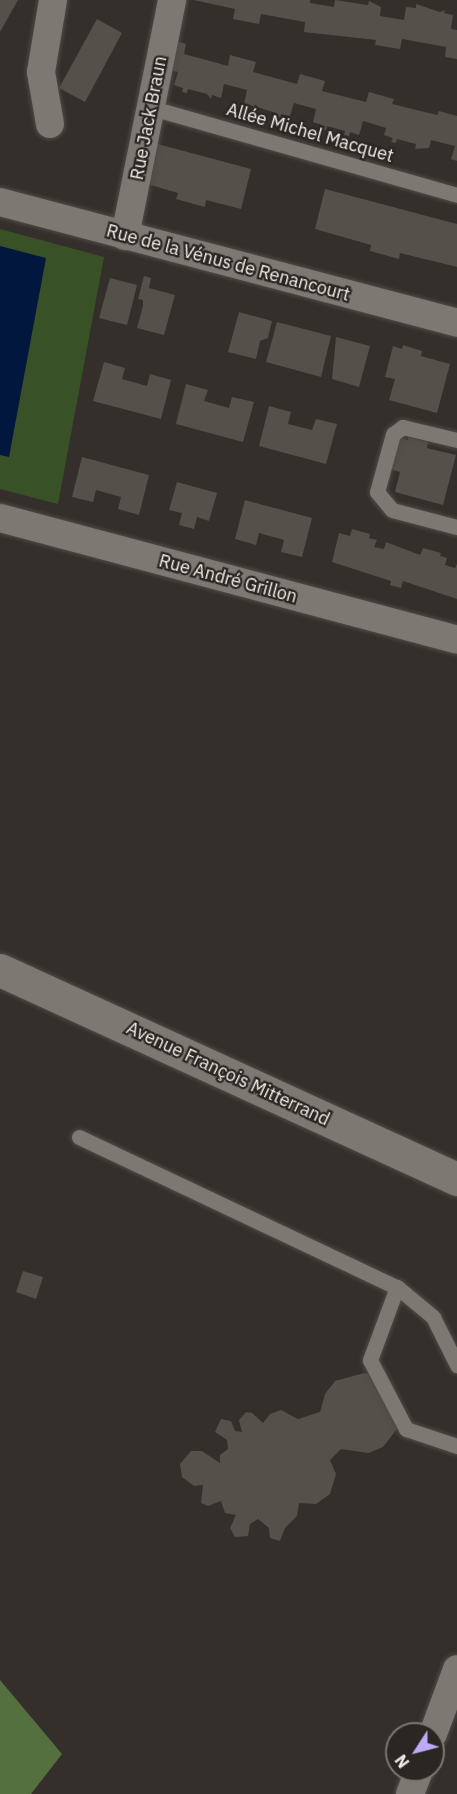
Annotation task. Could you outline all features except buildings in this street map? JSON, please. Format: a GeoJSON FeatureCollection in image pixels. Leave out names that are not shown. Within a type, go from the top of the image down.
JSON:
{"type":"FeatureCollection","features":[{"type":"Feature","properties":{"kind":"main road","name":"Avenue François Mitterrand"},"geometry":{"type":"LineString","coordinates":[[0,969],[457,1179]]}},
{"type":"Feature","properties":{"kind":"street"},"geometry":{"type":"LineString","coordinates":[[50,124],[41,72],[53,0]]}},
{"type":"Feature","properties":{"kind":"street","name":"Rue Jack Braun"},"geometry":{"type":"LineString","coordinates":[[125,236],[172,0]]}},
{"type":"Feature","properties":{"kind":"street","name":"Rue de la Vénus de Renancourt"},"geometry":{"type":"LineString","coordinates":[[0,202],[457,323]]}},
{"type":"Feature","properties":{"kind":"street","name":"Rue André Grillon"},"geometry":{"type":"LineString","coordinates":[[0,518],[457,640]]}},
{"type":"Feature","properties":{"kind":"street"},"geometry":{"type":"LineString","coordinates":[[438,1722],[457,1670]]}},
{"type":"Feature","properties":{"kind":"lane","name":"Allée Michel Macquet"},"geometry":{"type":"LineString","coordinates":[[152,108],[457,195]]}},
{"type":"Feature","properties":{"kind":"lane"},"geometry":{"type":"LineString","coordinates":[[457,440],[403,427],[393,434],[377,492],[392,510],[457,526]]}},
{"type":"Feature","properties":{"kind":"lane"},"geometry":{"type":"LineString","coordinates":[[79,1137],[397,1287],[433,1317],[457,1365]]}},
{"type":"Feature","properties":{"kind":"lane"},"geometry":{"type":"LineString","coordinates":[[397,1287],[370,1360],[406,1429],[457,1446]]}},
{"type":"Feature","properties":{"kind":"green space"},"geometry":{"type":"Polygon","coordinates":[[[0,229],[104,257],[58,504],[0,489],[0,229]]]}},
{"type":"Feature","properties":{"kind":"green space"},"geometry":{"type":"Polygon","coordinates":[[[0,1680],[62,1754],[31,1794],[0,1794],[0,1680]]]}},
{"type":"Feature","properties":{"kind":"water"},"geometry":{"type":"Polygon","coordinates":[[[0,246],[46,258],[9,457],[0,455],[0,246]]]}}]}
